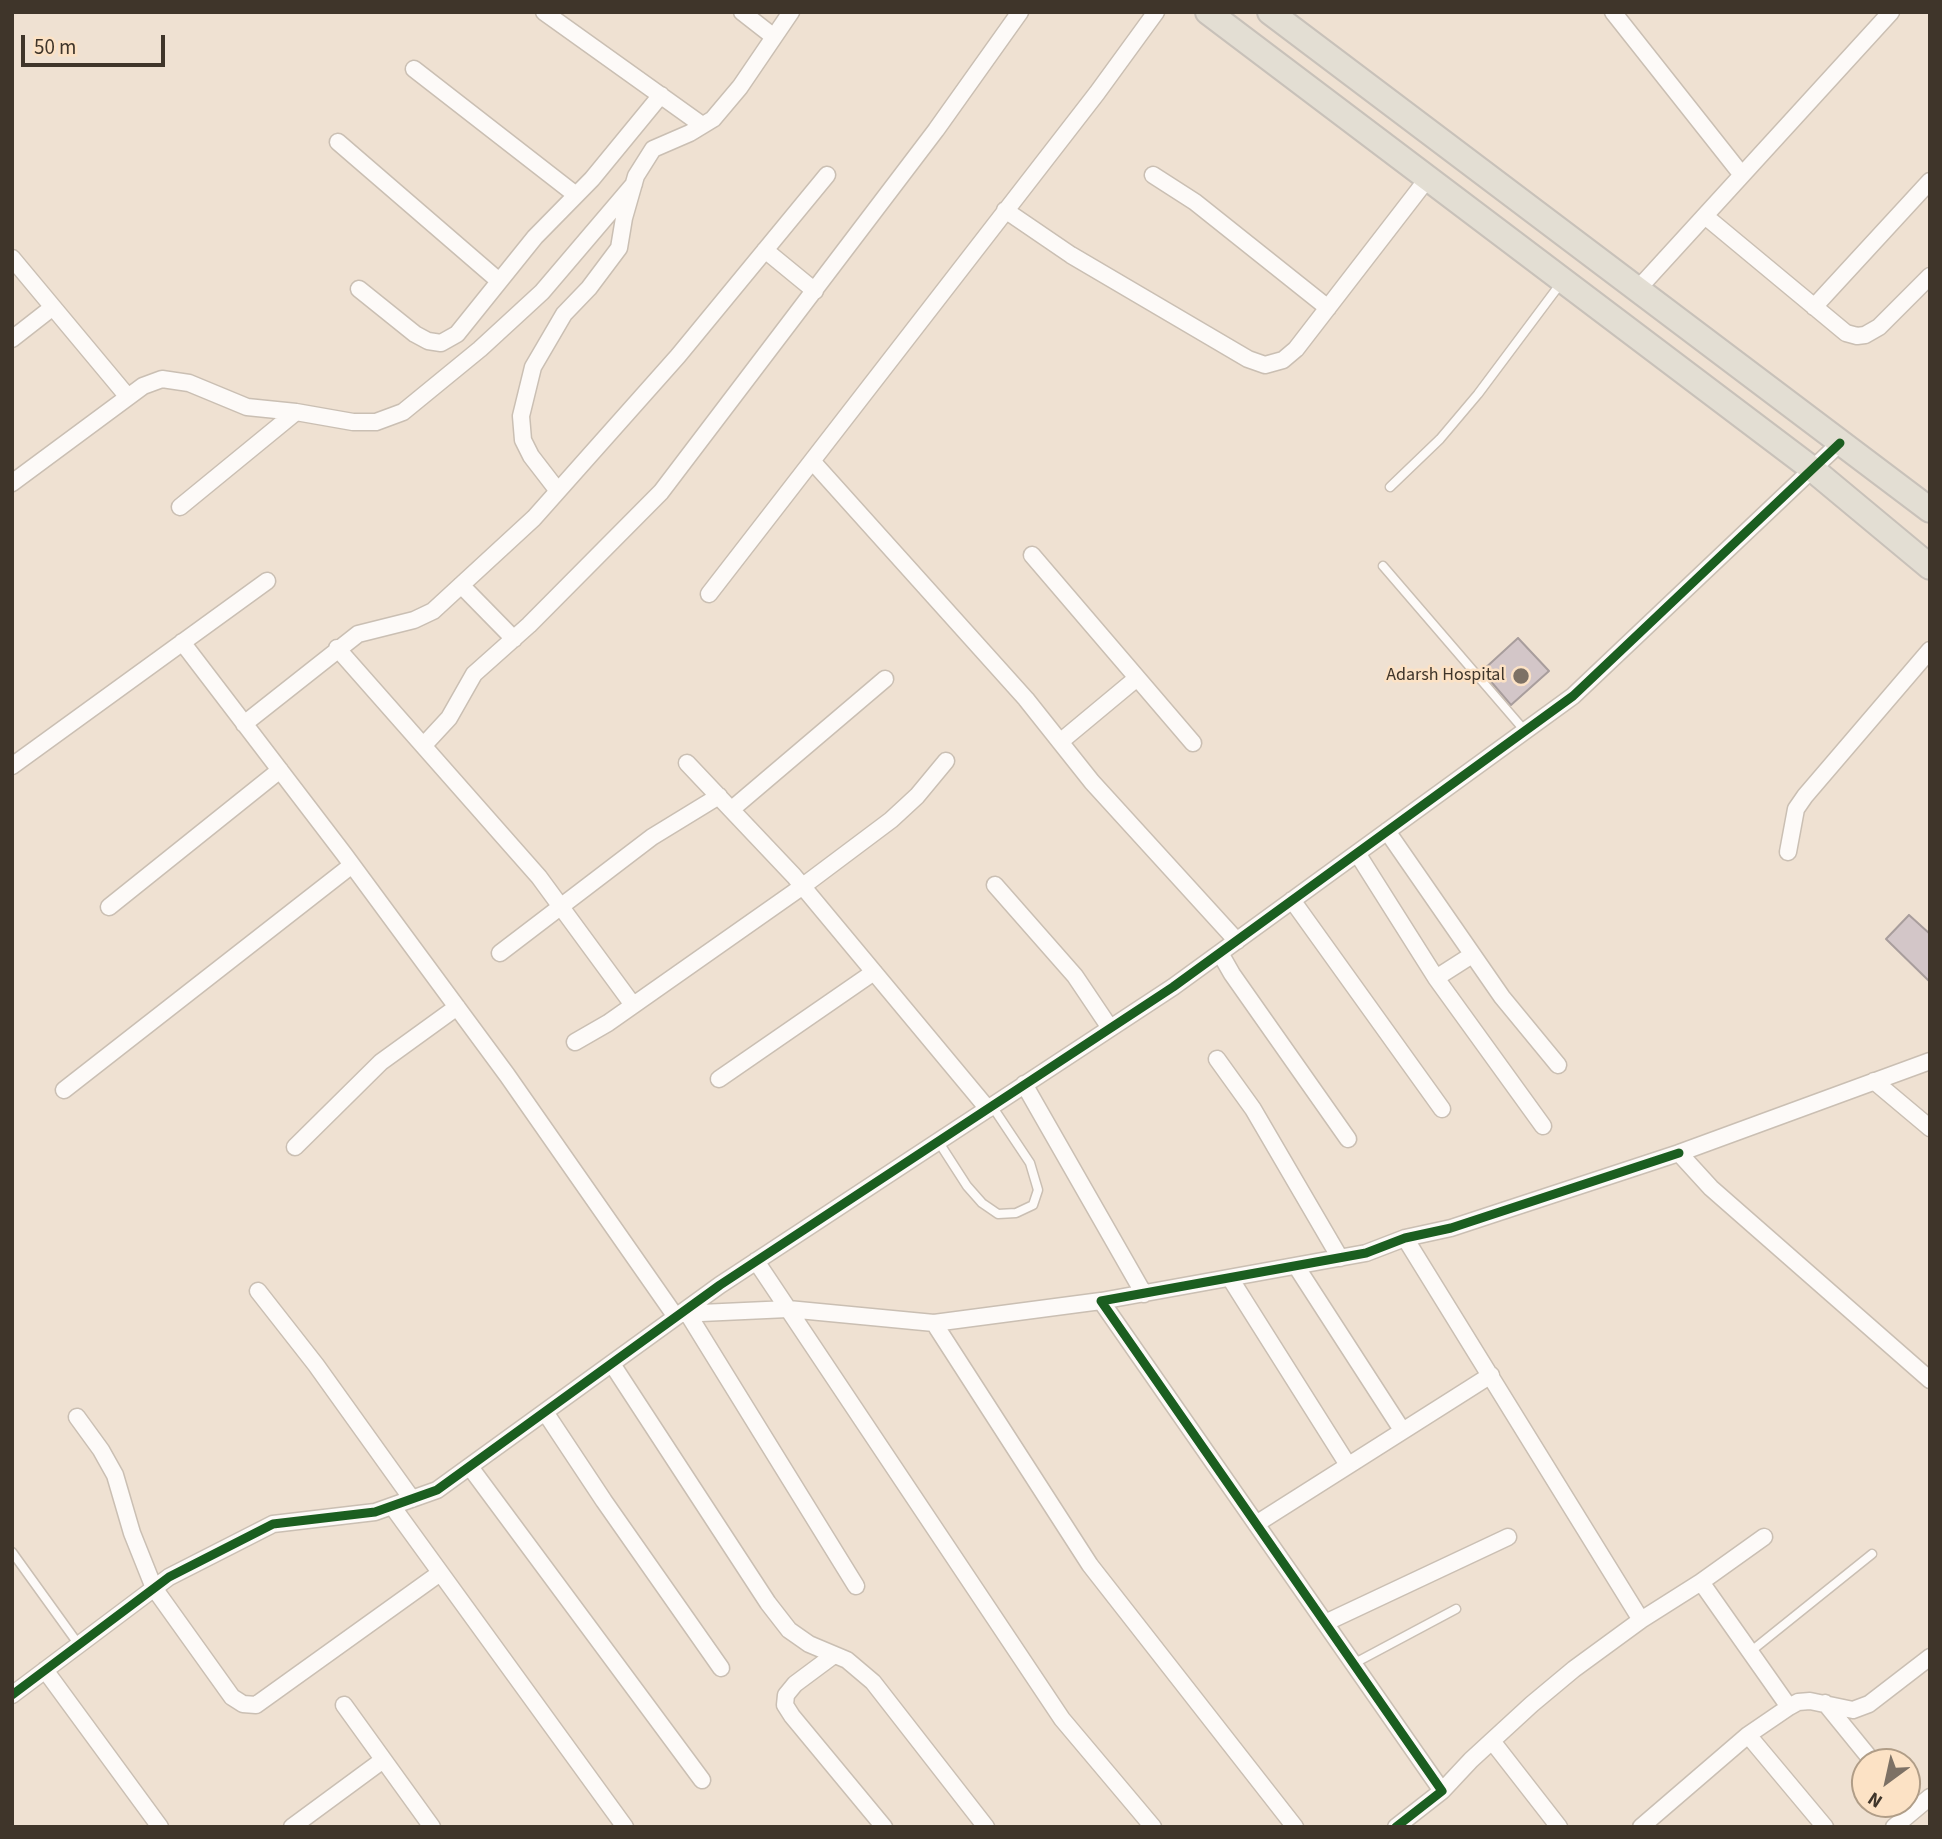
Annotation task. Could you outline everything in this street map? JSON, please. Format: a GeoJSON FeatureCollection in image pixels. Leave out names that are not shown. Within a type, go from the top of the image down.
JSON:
{"type":"FeatureCollection","features":[{"type":"Feature","properties":{"kind":"main road"},"geometry":{"type":"LineString","coordinates":[[1208,12],[1811,468],[1930,567]]}},
{"type":"Feature","properties":{"kind":"main road"},"geometry":{"type":"LineString","coordinates":[[1270,12],[1930,510]]}},
{"type":"Feature","properties":{"kind":"street"},"geometry":{"type":"LineString","coordinates":[[544,12],[702,125]]}},
{"type":"Feature","properties":{"kind":"street"},"geometry":{"type":"LineString","coordinates":[[742,12],[774,37]]}},
{"type":"Feature","properties":{"kind":"street"},"geometry":{"type":"LineString","coordinates":[[558,491],[531,456],[523,440],[521,416],[533,366],[564,314],[589,288],[619,248],[624,218],[642,164],[653,149],[713,119],[740,87],[791,12]]}},
{"type":"Feature","properties":{"kind":"street"},"geometry":{"type":"LineString","coordinates":[[424,745],[449,718],[474,674],[514,639],[662,492],[936,130],[1020,12]]}},
{"type":"Feature","properties":{"kind":"street"},"geometry":{"type":"LineString","coordinates":[[709,594],[1097,93],[1156,12]]}},
{"type":"Feature","properties":{"kind":"street"},"geometry":{"type":"LineString","coordinates":[[1614,12],[1742,175]]}},
{"type":"Feature","properties":{"kind":"street"},"geometry":{"type":"LineString","coordinates":[[1637,290],[1891,12]]}},
{"type":"Feature","properties":{"kind":"street"},"geometry":{"type":"LineString","coordinates":[[414,69],[576,195]]}},
{"type":"Feature","properties":{"kind":"street"},"geometry":{"type":"LineString","coordinates":[[359,289],[415,334],[428,341],[441,343],[457,334],[535,237],[592,179],[661,95]]}},
{"type":"Feature","properties":{"kind":"street"},"geometry":{"type":"LineString","coordinates":[[338,142],[499,281]]}},
{"type":"Feature","properties":{"kind":"street"},"geometry":{"type":"LineString","coordinates":[[244,724],[358,634],[414,620],[433,611],[534,518],[678,356],[827,175]]}},
{"type":"Feature","properties":{"kind":"street"},"geometry":{"type":"LineString","coordinates":[[1153,175],[1195,202],[1328,308]]}},
{"type":"Feature","properties":{"kind":"street"},"geometry":{"type":"LineString","coordinates":[[1004,210],[1071,255],[1248,359],[1265,365],[1283,360],[1296,349],[1428,178]]}},
{"type":"Feature","properties":{"kind":"street"},"geometry":{"type":"LineString","coordinates":[[1814,307],[1930,181]]}},
{"type":"Feature","properties":{"kind":"street"},"geometry":{"type":"LineString","coordinates":[[12,483],[143,386],[162,379],[189,383],[247,407],[353,422],[376,422],[403,412],[480,349],[542,292],[634,184]]}},
{"type":"Feature","properties":{"kind":"street"},"geometry":{"type":"LineString","coordinates":[[1704,216],[1846,333],[1857,336],[1865,335],[1879,327],[1930,276]]}},
{"type":"Feature","properties":{"kind":"street"},"geometry":{"type":"LineString","coordinates":[[765,250],[815,291]]}},
{"type":"Feature","properties":{"kind":"street"},"geometry":{"type":"LineString","coordinates":[[12,258],[128,397]]}},
{"type":"Feature","properties":{"kind":"street"},"geometry":{"type":"LineString","coordinates":[[12,339],[53,307]]}},
{"type":"Feature","properties":{"kind":"street"},"geometry":{"type":"LineString","coordinates":[[180,506],[296,412]]}},
{"type":"Feature","properties":{"kind":"street"},"geometry":{"type":"LineString","coordinates":[[12,1695],[169,1577],[273,1524],[375,1512],[437,1490],[756,1261],[1220,953],[1573,696],[1840,443]]}},
{"type":"Feature","properties":{"kind":"street"},"geometry":{"type":"LineString","coordinates":[[813,462],[1007,678],[1092,782],[1237,941]]}},
{"type":"Feature","properties":{"kind":"street"},"geometry":{"type":"LineString","coordinates":[[1032,555],[1193,743]]}},
{"type":"Feature","properties":{"kind":"street"},"geometry":{"type":"LineString","coordinates":[[12,766],[267,581]]}},
{"type":"Feature","properties":{"kind":"street"},"geometry":{"type":"LineString","coordinates":[[461,586],[514,639]]}},
{"type":"Feature","properties":{"kind":"street"},"geometry":{"type":"LineString","coordinates":[[182,642],[352,865],[681,1315],[856,1586]]}},
{"type":"Feature","properties":{"kind":"street"},"geometry":{"type":"LineString","coordinates":[[337,648],[539,877],[633,1005]]}},
{"type":"Feature","properties":{"kind":"street"},"geometry":{"type":"LineString","coordinates":[[1788,852],[1796,809],[1804,796],[1930,650]]}},
{"type":"Feature","properties":{"kind":"street"},"geometry":{"type":"LineString","coordinates":[[1060,742],[1137,678]]}},
{"type":"Feature","properties":{"kind":"street"},"geometry":{"type":"LineString","coordinates":[[732,810],[885,679]]}},
{"type":"Feature","properties":{"kind":"street"},"geometry":{"type":"LineString","coordinates":[[575,1042],[633,1005],[803,886],[891,820],[917,796],[946,761]]}},
{"type":"Feature","properties":{"kind":"street"},"geometry":{"type":"LineString","coordinates":[[687,763],[803,886],[990,1107]]}},
{"type":"Feature","properties":{"kind":"street"},"geometry":{"type":"LineString","coordinates":[[108,907],[280,770]]}},
{"type":"Feature","properties":{"kind":"street"},"geometry":{"type":"LineString","coordinates":[[500,953],[652,837],[719,796]]}},
{"type":"Feature","properties":{"kind":"street"},"geometry":{"type":"LineString","coordinates":[[1387,831],[1502,997],[1558,1065]]}},
{"type":"Feature","properties":{"kind":"street"},"geometry":{"type":"LineString","coordinates":[[1357,853],[1436,978],[1543,1126]]}},
{"type":"Feature","properties":{"kind":"street"},"geometry":{"type":"LineString","coordinates":[[64,1090],[352,865]]}},
{"type":"Feature","properties":{"kind":"street"},"geometry":{"type":"LineString","coordinates":[[995,885],[1075,976],[1110,1028]]}},
{"type":"Feature","properties":{"kind":"street"},"geometry":{"type":"LineString","coordinates":[[1292,900],[1442,1109]]}},
{"type":"Feature","properties":{"kind":"street"},"geometry":{"type":"LineString","coordinates":[[1220,953],[1232,975],[1348,1139]]}},
{"type":"Feature","properties":{"kind":"street"},"geometry":{"type":"LineString","coordinates":[[1436,978],[1472,955]]}},
{"type":"Feature","properties":{"kind":"street"},"geometry":{"type":"LineString","coordinates":[[719,1079],[874,972]]}},
{"type":"Feature","properties":{"kind":"street"},"geometry":{"type":"LineString","coordinates":[[295,1147],[382,1062],[457,1007]]}},
{"type":"Feature","properties":{"kind":"street"},"geometry":{"type":"LineString","coordinates":[[1217,1059],[1253,1109],[1340,1258]]}},
{"type":"Feature","properties":{"kind":"street"},"geometry":{"type":"LineString","coordinates":[[681,1315],[788,1309],[934,1323],[1101,1301],[1366,1253],[1405,1238],[1451,1228],[1679,1153],[1930,1061]]}},
{"type":"Feature","properties":{"kind":"street"},"geometry":{"type":"LineString","coordinates":[[1874,1081],[1930,1128]]}},
{"type":"Feature","properties":{"kind":"street"},"geometry":{"type":"LineString","coordinates":[[1024,1084],[1144,1294]]}},
{"type":"Feature","properties":{"kind":"street"},"geometry":{"type":"LineString","coordinates":[[1679,1153],[1711,1188],[1930,1380]]}},
{"type":"Feature","properties":{"kind":"street"},"geometry":{"type":"LineString","coordinates":[[1405,1238],[1642,1620]]}},
{"type":"Feature","properties":{"kind":"street"},"geometry":{"type":"LineString","coordinates":[[756,1261],[1062,1719],[1153,1827]]}},
{"type":"Feature","properties":{"kind":"street"},"geometry":{"type":"LineString","coordinates":[[1296,1266],[1402,1430]]}},
{"type":"Feature","properties":{"kind":"street"},"geometry":{"type":"LineString","coordinates":[[1230,1278],[1348,1465]]}},
{"type":"Feature","properties":{"kind":"street"},"geometry":{"type":"LineString","coordinates":[[258,1292],[316,1365],[412,1499]]}},
{"type":"Feature","properties":{"kind":"street"},"geometry":{"type":"LineString","coordinates":[[1101,1301],[1442,1791]]}},
{"type":"Feature","properties":{"kind":"street"},"geometry":{"type":"LineString","coordinates":[[934,1323],[1090,1565],[1295,1827]]}},
{"type":"Feature","properties":{"kind":"street"},"geometry":{"type":"LineString","coordinates":[[612,1364],[789,1630],[809,1644],[847,1660],[873,1682],[986,1827]]}},
{"type":"Feature","properties":{"kind":"street"},"geometry":{"type":"LineString","coordinates":[[1256,1524],[1491,1375]]}},
{"type":"Feature","properties":{"kind":"street"},"geometry":{"type":"LineString","coordinates":[[545,1412],[721,1668]]}},
{"type":"Feature","properties":{"kind":"street"},"geometry":{"type":"LineString","coordinates":[[76,1417],[101,1450],[114,1475],[132,1533],[155,1588],[232,1697],[243,1704],[256,1705],[440,1573]]}},
{"type":"Feature","properties":{"kind":"street"},"geometry":{"type":"LineString","coordinates":[[470,1467],[702,1780]]}},
{"type":"Feature","properties":{"kind":"street"},"geometry":{"type":"LineString","coordinates":[[392,1506],[625,1827]]}},
{"type":"Feature","properties":{"kind":"street"},"geometry":{"type":"LineString","coordinates":[[1325,1623],[1508,1537]]}},
{"type":"Feature","properties":{"kind":"street"},"geometry":{"type":"LineString","coordinates":[[1396,1827],[1442,1791],[1492,1741],[1574,1669],[1764,1537]]}},
{"type":"Feature","properties":{"kind":"street"},"geometry":{"type":"LineString","coordinates":[[1701,1582],[1789,1707]]}},
{"type":"Feature","properties":{"kind":"street"},"geometry":{"type":"LineString","coordinates":[[834,1654],[795,1684],[786,1695],[785,1705],[884,1827]]}},
{"type":"Feature","properties":{"kind":"street"},"geometry":{"type":"LineString","coordinates":[[1641,1827],[1748,1735],[1789,1707],[1798,1702],[1810,1701],[1853,1710],[1870,1704],[1930,1657]]}},
{"type":"Feature","properties":{"kind":"street"},"geometry":{"type":"LineString","coordinates":[[45,1670],[160,1827]]}},
{"type":"Feature","properties":{"kind":"street"},"geometry":{"type":"LineString","coordinates":[[1825,1703],[1862,1748]]}},
{"type":"Feature","properties":{"kind":"street"},"geometry":{"type":"LineString","coordinates":[[344,1705],[432,1827]]}},
{"type":"Feature","properties":{"kind":"street"},"geometry":{"type":"LineString","coordinates":[[1748,1735],[1825,1827]]}},
{"type":"Feature","properties":{"kind":"street"},"geometry":{"type":"LineString","coordinates":[[1492,1741],[1559,1827]]}},
{"type":"Feature","properties":{"kind":"street"},"geometry":{"type":"LineString","coordinates":[[292,1827],[383,1760]]}},
{"type":"Feature","properties":{"kind":"lane"},"geometry":{"type":"LineString","coordinates":[[1390,487],[1440,439],[1478,394],[1563,281]]}},
{"type":"Feature","properties":{"kind":"lane"},"geometry":{"type":"LineString","coordinates":[[1383,566],[1525,731]]}},
{"type":"Feature","properties":{"kind":"lane"},"geometry":{"type":"LineString","coordinates":[[938,1141],[967,1186],[998,1214],[1016,1213],[1033,1205],[1038,1190],[1030,1163],[990,1107]]}},
{"type":"Feature","properties":{"kind":"lane"},"geometry":{"type":"LineString","coordinates":[[12,1552],[79,1645]]}},
{"type":"Feature","properties":{"kind":"lane"},"geometry":{"type":"LineString","coordinates":[[1751,1653],[1872,1554]]}},
{"type":"Feature","properties":{"kind":"lane"},"geometry":{"type":"LineString","coordinates":[[1353,1664],[1456,1609]]}},
{"type":"Feature","properties":{"kind":"building"},"geometry":{"type":"Polygon","coordinates":[[[1518,638],[1549,671],[1511,705],[1482,671],[1518,638]]]}},
{"type":"Feature","properties":{"kind":"building"},"geometry":{"type":"Polygon","coordinates":[[[1909,915],[1930,934],[1930,982],[1886,939],[1909,915]]]}},
{"type":"Feature","properties":{"kind":"cycle path"},"geometry":{"type":"LineString","coordinates":[[12,1695],[169,1577],[273,1524],[375,1512],[437,1490],[720,1285],[1173,987],[1573,696],[1840,443]]}},
{"type":"Feature","properties":{"kind":"cycle path"},"geometry":{"type":"LineString","coordinates":[[1396,1827],[1442,1791],[1101,1301],[1366,1253],[1405,1238],[1451,1228],[1679,1153]]}},
{"type":"Feature","properties":{"kind":"place","name":"Adarsh Hospital"},"geometry":{"type":"Point","coordinates":[1521,676]}}]}
